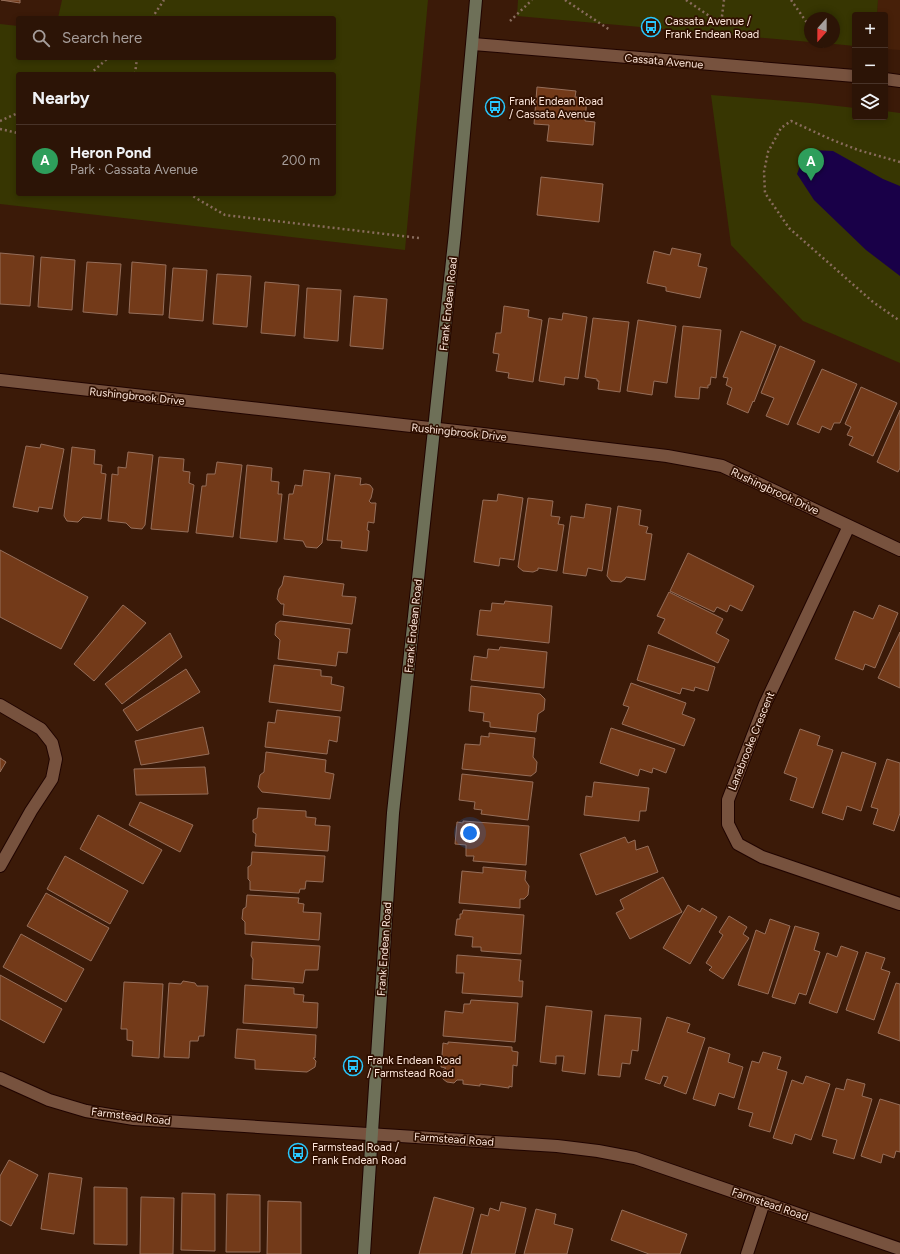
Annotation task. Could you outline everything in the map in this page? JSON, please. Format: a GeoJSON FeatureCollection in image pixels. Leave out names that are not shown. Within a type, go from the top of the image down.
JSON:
{"type":"FeatureCollection","features":[{"type":"Feature","properties":{"kind":"street","name":"Frank Endean Road"},"geometry":{"type":"LineString","coordinates":[[364,1254],[393,813],[456,233],[476,0]]}},
{"type":"Feature","properties":{"kind":"street","name":"Cassata Avenue"},"geometry":{"type":"LineString","coordinates":[[473,44],[852,76]]}},
{"type":"Feature","properties":{"kind":"street"},"geometry":{"type":"LineString","coordinates":[[888,79],[900,81]]}},
{"type":"Feature","properties":{"kind":"street","name":"Rushingbrook Drive"},"geometry":{"type":"LineString","coordinates":[[0,380],[659,455],[722,466],[900,550]]}},
{"type":"Feature","properties":{"kind":"street","name":"Lanebrooke Crescent"},"geometry":{"type":"LineString","coordinates":[[849,526],[760,717],[728,800],[728,824],[738,844],[762,857],[900,904]]}},
{"type":"Feature","properties":{"kind":"street"},"geometry":{"type":"LineString","coordinates":[[0,705],[41,729],[52,743],[56,759],[52,779],[31,811],[0,866]]}},
{"type":"Feature","properties":{"kind":"street","name":"Farmstead Road"},"geometry":{"type":"LineString","coordinates":[[0,1078],[49,1100],[86,1111],[134,1119],[372,1133],[549,1146],[598,1151],[635,1158],[900,1249]]}},
{"type":"Feature","properties":{"kind":"street"},"geometry":{"type":"LineString","coordinates":[[747,1254],[764,1202]]}},
{"type":"Feature","properties":{"kind":"path"},"geometry":{"type":"LineString","coordinates":[[153,16],[164,0]]}},
{"type":"Feature","properties":{"kind":"path"},"geometry":{"type":"LineString","coordinates":[[510,21],[532,0]]}},
{"type":"Feature","properties":{"kind":"path"},"geometry":{"type":"LineString","coordinates":[[565,0],[610,30]]}},
{"type":"Feature","properties":{"kind":"path"},"geometry":{"type":"LineString","coordinates":[[686,0],[721,24],[724,0]]}},
{"type":"Feature","properties":{"kind":"path"},"geometry":{"type":"LineString","coordinates":[[791,0],[804,18]]}},
{"type":"Feature","properties":{"kind":"path"},"geometry":{"type":"LineString","coordinates":[[92,72],[106,60]]}},
{"type":"Feature","properties":{"kind":"path"},"geometry":{"type":"LineString","coordinates":[[135,72],[137,60]]}},
{"type":"Feature","properties":{"kind":"path"},"geometry":{"type":"LineString","coordinates":[[0,121],[16,114]]}},
{"type":"Feature","properties":{"kind":"path"},"geometry":{"type":"LineString","coordinates":[[900,162],[858,150],[791,121],[781,128],[771,146],[768,152],[764,172],[765,193],[789,228],[873,302],[900,321]]}},
{"type":"Feature","properties":{"kind":"path"},"geometry":{"type":"LineString","coordinates":[[0,129],[16,133]]}},
{"type":"Feature","properties":{"kind":"path"},"geometry":{"type":"LineString","coordinates":[[193,196],[226,215],[419,238]]}},
{"type":"Feature","properties":{"kind":"shaded area"},"geometry":{"type":"Polygon","coordinates":[[[62,0],[428,0],[405,250],[0,204],[0,24],[16,26],[16,60],[336,60],[336,16],[58,16],[62,0]]]}},
{"type":"Feature","properties":{"kind":"shaded area"},"geometry":{"type":"Polygon","coordinates":[[[518,0],[878,0],[877,12],[852,12],[852,46],[840,45],[840,12],[804,12],[804,41],[517,16],[518,0]]]}},
{"type":"Feature","properties":{"kind":"shaded area"},"geometry":{"type":"Polygon","coordinates":[[[878,0],[900,0],[900,50],[888,49],[888,12],[877,12],[878,0]]]}},
{"type":"Feature","properties":{"kind":"shaded area"},"geometry":{"type":"Polygon","coordinates":[[[711,95],[852,108],[852,120],[888,120],[888,111],[900,113],[900,363],[803,321],[731,245],[711,95]]]}},
{"type":"Feature","properties":{"kind":"shaded area"},"geometry":{"type":"Polygon","coordinates":[[[812,150],[833,151],[883,179],[900,186],[900,276],[866,250],[814,200],[797,174],[803,158],[812,150]]]}},
{"type":"Feature","properties":{"kind":"building"},"geometry":{"type":"Polygon","coordinates":[[[1,0],[20,0],[20,3],[1,0]]]}},
{"type":"Feature","properties":{"kind":"building"},"geometry":{"type":"Polygon","coordinates":[[[537,87],[576,91],[575,97],[587,98],[585,121],[595,122],[593,145],[547,141],[549,125],[534,124],[537,87]]]}},
{"type":"Feature","properties":{"kind":"building"},"geometry":{"type":"Polygon","coordinates":[[[541,177],[603,184],[599,222],[537,215],[541,177]]]}},
{"type":"Feature","properties":{"kind":"building"},"geometry":{"type":"Polygon","coordinates":[[[672,248],[701,254],[698,266],[707,268],[700,298],[666,291],[666,287],[647,283],[654,251],[670,255],[672,248]]]}},
{"type":"Feature","properties":{"kind":"building"},"geometry":{"type":"Polygon","coordinates":[[[0,253],[34,256],[30,306],[0,304],[0,253]]]}},
{"type":"Feature","properties":{"kind":"building"},"geometry":{"type":"Polygon","coordinates":[[[41,257],[75,260],[72,310],[38,307],[41,257]]]}},
{"type":"Feature","properties":{"kind":"building"},"geometry":{"type":"Polygon","coordinates":[[[87,262],[121,264],[117,315],[83,312],[87,262]]]}},
{"type":"Feature","properties":{"kind":"building"},"geometry":{"type":"Polygon","coordinates":[[[132,262],[166,265],[163,315],[129,313],[132,262]]]}},
{"type":"Feature","properties":{"kind":"building"},"geometry":{"type":"Polygon","coordinates":[[[173,268],[207,270],[203,321],[169,318],[173,268]]]}},
{"type":"Feature","properties":{"kind":"building"},"geometry":{"type":"Polygon","coordinates":[[[217,274],[251,276],[247,327],[213,324],[217,274]]]}},
{"type":"Feature","properties":{"kind":"building"},"geometry":{"type":"Polygon","coordinates":[[[265,282],[299,285],[295,336],[261,333],[265,282]]]}},
{"type":"Feature","properties":{"kind":"building"},"geometry":{"type":"Polygon","coordinates":[[[307,288],[341,290],[338,341],[304,338],[307,288]]]}},
{"type":"Feature","properties":{"kind":"building"},"geometry":{"type":"Polygon","coordinates":[[[354,296],[387,299],[383,349],[350,346],[354,296]]]}},
{"type":"Feature","properties":{"kind":"building"},"geometry":{"type":"Polygon","coordinates":[[[504,306],[529,310],[528,317],[542,320],[533,382],[508,378],[509,373],[496,371],[499,354],[493,353],[496,333],[501,333],[504,306]]]}},
{"type":"Feature","properties":{"kind":"building"},"geometry":{"type":"Polygon","coordinates":[[[563,313],[587,317],[578,379],[565,377],[564,385],[539,381],[549,318],[562,320],[563,313]]]}},
{"type":"Feature","properties":{"kind":"building"},"geometry":{"type":"Polygon","coordinates":[[[593,318],[629,322],[620,392],[598,389],[599,381],[597,381],[597,379],[585,377],[593,318]]]}},
{"type":"Feature","properties":{"kind":"building"},"geometry":{"type":"Polygon","coordinates":[[[638,320],[676,326],[667,383],[654,381],[652,395],[627,391],[638,320]]]}},
{"type":"Feature","properties":{"kind":"building"},"geometry":{"type":"Polygon","coordinates":[[[683,326],[721,330],[716,378],[711,377],[708,388],[700,387],[699,399],[675,397],[683,326]]]}},
{"type":"Feature","properties":{"kind":"building"},"geometry":{"type":"Polygon","coordinates":[[[741,331],[776,345],[754,402],[753,401],[748,413],[727,404],[732,388],[726,385],[728,378],[723,377],[741,331]]]}},
{"type":"Feature","properties":{"kind":"building"},"geometry":{"type":"Polygon","coordinates":[[[780,346],[815,361],[788,425],[766,416],[774,398],[761,393],[780,346]]]}},
{"type":"Feature","properties":{"kind":"building"},"geometry":{"type":"Polygon","coordinates":[[[822,369],[857,384],[840,423],[834,423],[831,430],[822,426],[819,433],[797,424],[822,369]]]}},
{"type":"Feature","properties":{"kind":"building"},"geometry":{"type":"Polygon","coordinates":[[[861,387],[897,403],[873,456],[849,445],[853,437],[847,435],[851,427],[845,424],[861,387]]]}},
{"type":"Feature","properties":{"kind":"building"},"geometry":{"type":"Polygon","coordinates":[[[900,410],[900,468],[898,472],[877,462],[900,410]]]}},
{"type":"Feature","properties":{"kind":"building"},"geometry":{"type":"Polygon","coordinates":[[[41,444],[64,449],[52,509],[39,507],[38,512],[13,507],[26,446],[40,448],[41,444]]]}},
{"type":"Feature","properties":{"kind":"building"},"geometry":{"type":"Polygon","coordinates":[[[72,447],[95,450],[94,464],[102,465],[101,473],[106,474],[101,519],[83,517],[78,522],[67,521],[64,516],[72,447]]]}},
{"type":"Feature","properties":{"kind":"building"},"geometry":{"type":"Polygon","coordinates":[[[128,452],[153,455],[145,525],[142,529],[131,528],[126,523],[108,521],[112,474],[118,475],[118,467],[126,468],[128,452]]]}},
{"type":"Feature","properties":{"kind":"building"},"geometry":{"type":"Polygon","coordinates":[[[159,457],[184,459],[183,471],[190,472],[189,483],[194,485],[188,532],[151,529],[159,457]]]}},
{"type":"Feature","properties":{"kind":"building"},"geometry":{"type":"Polygon","coordinates":[[[217,462],[242,465],[233,537],[196,533],[202,486],[206,486],[207,474],[215,474],[217,462]]]}},
{"type":"Feature","properties":{"kind":"building"},"geometry":{"type":"Polygon","coordinates":[[[247,465],[272,468],[271,481],[279,482],[278,494],[282,494],[277,542],[240,538],[247,465]]]}},
{"type":"Feature","properties":{"kind":"building"},"geometry":{"type":"Polygon","coordinates":[[[304,470],[330,473],[322,543],[317,548],[306,547],[303,541],[284,539],[289,494],[293,494],[295,485],[302,486],[304,470]]]}},
{"type":"Feature","properties":{"kind":"building"},"geometry":{"type":"Polygon","coordinates":[[[335,475],[361,478],[360,485],[370,485],[373,489],[369,501],[371,503],[376,503],[374,523],[368,522],[367,530],[369,531],[367,551],[341,548],[342,541],[327,540],[335,475]]]}},
{"type":"Feature","properties":{"kind":"building"},"geometry":{"type":"Polygon","coordinates":[[[498,494],[523,498],[514,560],[500,558],[499,566],[474,562],[483,500],[497,501],[498,494]]]}},
{"type":"Feature","properties":{"kind":"building"},"geometry":{"type":"Polygon","coordinates":[[[528,498],[553,501],[551,516],[560,517],[558,524],[564,525],[557,571],[538,568],[538,570],[533,572],[523,571],[518,567],[528,498]]]}},
{"type":"Feature","properties":{"kind":"building"},"geometry":{"type":"Polygon","coordinates":[[[586,504],[611,508],[602,571],[588,568],[586,576],[563,573],[571,516],[584,518],[586,504]]]}},
{"type":"Feature","properties":{"kind":"building"},"geometry":{"type":"Polygon","coordinates":[[[618,506],[641,510],[639,525],[648,527],[646,533],[652,534],[645,580],[626,577],[621,582],[611,581],[607,576],[618,506]]]}},
{"type":"Feature","properties":{"kind":"building"},"geometry":{"type":"Polygon","coordinates":[[[0,550],[88,597],[61,649],[0,617],[0,550]]]}},
{"type":"Feature","properties":{"kind":"building"},"geometry":{"type":"Polygon","coordinates":[[[688,553],[754,586],[742,611],[730,605],[727,612],[717,607],[714,612],[670,591],[688,553]]]}},
{"type":"Feature","properties":{"kind":"building"},"geometry":{"type":"Polygon","coordinates":[[[284,576],[344,584],[342,596],[356,597],[352,624],[283,615],[284,604],[281,604],[277,599],[284,576]]]}},
{"type":"Feature","properties":{"kind":"building"},"geometry":{"type":"Polygon","coordinates":[[[669,592],[723,619],[716,633],[729,640],[718,663],[658,633],[665,619],[657,616],[669,592]]]}},
{"type":"Feature","properties":{"kind":"building"},"geometry":{"type":"Polygon","coordinates":[[[505,601],[552,606],[549,643],[477,635],[480,610],[491,611],[492,603],[504,604],[505,601]]]}},
{"type":"Feature","properties":{"kind":"building"},"geometry":{"type":"Polygon","coordinates":[[[123,605],[146,623],[94,681],[74,664],[123,605]]]}},
{"type":"Feature","properties":{"kind":"building"},"geometry":{"type":"Polygon","coordinates":[[[879,605],[898,613],[875,668],[865,664],[863,670],[835,659],[854,611],[873,619],[879,605]]]}},
{"type":"Feature","properties":{"kind":"building"},"geometry":{"type":"Polygon","coordinates":[[[280,621],[350,629],[347,653],[338,652],[336,666],[278,659],[280,640],[275,635],[276,624],[280,621]]]}},
{"type":"Feature","properties":{"kind":"building"},"geometry":{"type":"Polygon","coordinates":[[[900,632],[900,688],[878,678],[900,632]]]}},
{"type":"Feature","properties":{"kind":"building"},"geometry":{"type":"Polygon","coordinates":[[[170,633],[182,657],[122,704],[105,684],[170,633]]]}},
{"type":"Feature","properties":{"kind":"building"},"geometry":{"type":"Polygon","coordinates":[[[648,645],[715,667],[708,691],[695,687],[694,691],[682,688],[680,694],[637,680],[648,645]]]}},
{"type":"Feature","properties":{"kind":"building"},"geometry":{"type":"Polygon","coordinates":[[[500,647],[547,652],[544,688],[471,680],[474,656],[487,658],[488,649],[499,650],[500,647]]]}},
{"type":"Feature","properties":{"kind":"building"},"geometry":{"type":"Polygon","coordinates":[[[274,665],[321,670],[321,676],[332,677],[331,684],[344,687],[341,711],[269,702],[274,665]]]}},
{"type":"Feature","properties":{"kind":"building"},"geometry":{"type":"Polygon","coordinates":[[[186,669],[200,692],[137,731],[123,710],[186,669]]]}},
{"type":"Feature","properties":{"kind":"building"},"geometry":{"type":"Polygon","coordinates":[[[631,683],[686,703],[682,714],[695,719],[684,746],[622,724],[629,707],[623,705],[631,683]]]}},
{"type":"Feature","properties":{"kind":"building"},"geometry":{"type":"Polygon","coordinates":[[[471,686],[540,694],[545,699],[544,710],[538,714],[536,732],[490,727],[490,722],[483,721],[484,713],[469,711],[471,686]]]}},
{"type":"Feature","properties":{"kind":"building"},"geometry":{"type":"Polygon","coordinates":[[[277,710],[340,717],[337,742],[329,740],[327,754],[265,747],[268,722],[275,723],[277,710]]]}},
{"type":"Feature","properties":{"kind":"building"},"geometry":{"type":"Polygon","coordinates":[[[203,727],[209,754],[141,765],[135,741],[203,727]]]}},
{"type":"Feature","properties":{"kind":"building"},"geometry":{"type":"Polygon","coordinates":[[[611,728],[675,749],[666,773],[653,768],[652,773],[640,769],[638,776],[600,763],[611,728]]]}},
{"type":"Feature","properties":{"kind":"building"},"geometry":{"type":"Polygon","coordinates":[[[800,729],[820,736],[817,745],[833,750],[813,808],[790,800],[797,778],[784,773],[800,729]]]}},
{"type":"Feature","properties":{"kind":"building"},"geometry":{"type":"Polygon","coordinates":[[[489,733],[535,738],[533,757],[537,762],[536,772],[531,776],[462,769],[465,744],[480,745],[481,736],[489,737],[489,733]]]}},
{"type":"Feature","properties":{"kind":"building"},"geometry":{"type":"Polygon","coordinates":[[[266,752],[326,760],[325,772],[334,774],[330,799],[262,792],[258,787],[260,775],[264,772],[266,752]]]}},
{"type":"Feature","properties":{"kind":"building"},"geometry":{"type":"Polygon","coordinates":[[[842,752],[876,763],[861,811],[847,806],[843,820],[822,813],[842,752]]]}},
{"type":"Feature","properties":{"kind":"building"},"geometry":{"type":"Polygon","coordinates":[[[0,758],[6,762],[0,772],[0,758]]]}},
{"type":"Feature","properties":{"kind":"building"},"geometry":{"type":"Polygon","coordinates":[[[887,759],[900,763],[900,813],[894,831],[873,824],[878,809],[871,807],[887,759]]]}},
{"type":"Feature","properties":{"kind":"building"},"geometry":{"type":"Polygon","coordinates":[[[205,767],[208,794],[136,795],[134,769],[205,767]]]}},
{"type":"Feature","properties":{"kind":"building"},"geometry":{"type":"Polygon","coordinates":[[[462,774],[533,782],[528,820],[481,814],[482,810],[474,809],[475,802],[459,800],[462,774]]]}},
{"type":"Feature","properties":{"kind":"building"},"geometry":{"type":"Polygon","coordinates":[[[594,782],[649,788],[646,811],[640,811],[639,821],[584,815],[586,796],[592,797],[594,782]]]}},
{"type":"Feature","properties":{"kind":"building"},"geometry":{"type":"Polygon","coordinates":[[[140,802],[193,825],[180,852],[129,825],[140,802]]]}},
{"type":"Feature","properties":{"kind":"building"},"geometry":{"type":"Polygon","coordinates":[[[258,808],[306,811],[306,817],[316,818],[315,825],[330,826],[328,851],[255,846],[256,834],[253,832],[253,820],[257,818],[258,808]]]}},
{"type":"Feature","properties":{"kind":"building"},"geometry":{"type":"Polygon","coordinates":[[[98,815],[162,850],[143,884],[80,849],[98,815]]]}},
{"type":"Feature","properties":{"kind":"building"},"geometry":{"type":"Polygon","coordinates":[[[463,821],[529,826],[526,865],[473,861],[474,856],[466,856],[466,845],[455,844],[457,822],[463,823],[463,821]]]}},
{"type":"Feature","properties":{"kind":"building"},"geometry":{"type":"Polygon","coordinates":[[[625,837],[628,843],[635,840],[636,850],[648,846],[658,872],[596,895],[580,854],[625,837]]]}},
{"type":"Feature","properties":{"kind":"building"},"geometry":{"type":"Polygon","coordinates":[[[252,852],[325,856],[323,882],[306,881],[305,889],[300,889],[299,893],[250,890],[248,867],[251,865],[252,852]]]}},
{"type":"Feature","properties":{"kind":"building"},"geometry":{"type":"Polygon","coordinates":[[[65,856],[128,891],[110,924],[47,889],[65,856]]]}},
{"type":"Feature","properties":{"kind":"building"},"geometry":{"type":"Polygon","coordinates":[[[483,867],[526,871],[525,880],[529,886],[528,895],[524,899],[520,899],[520,908],[459,903],[462,871],[483,873],[483,867]]]}},
{"type":"Feature","properties":{"kind":"building"},"geometry":{"type":"Polygon","coordinates":[[[663,877],[682,912],[630,939],[616,913],[624,909],[620,900],[663,877]]]}},
{"type":"Feature","properties":{"kind":"building"},"geometry":{"type":"Polygon","coordinates":[[[46,893],[109,928],[91,961],[27,926],[46,893]]]}},
{"type":"Feature","properties":{"kind":"building"},"geometry":{"type":"Polygon","coordinates":[[[247,895],[299,898],[298,903],[304,904],[303,912],[321,913],[319,940],[245,934],[245,922],[242,919],[243,909],[246,907],[247,895]]]}},
{"type":"Feature","properties":{"kind":"building"},"geometry":{"type":"Polygon","coordinates":[[[688,905],[700,912],[702,908],[717,917],[690,964],[663,948],[688,905]]]}},
{"type":"Feature","properties":{"kind":"building"},"geometry":{"type":"Polygon","coordinates":[[[463,910],[524,915],[521,954],[481,951],[481,947],[472,947],[473,937],[455,935],[457,919],[460,919],[460,914],[462,914],[463,910]]]}},
{"type":"Feature","properties":{"kind":"building"},"geometry":{"type":"Polygon","coordinates":[[[729,916],[747,927],[743,934],[749,938],[723,979],[709,970],[712,967],[706,963],[723,935],[719,932],[729,916]]]}},
{"type":"Feature","properties":{"kind":"building"},"geometry":{"type":"Polygon","coordinates":[[[770,919],[790,926],[768,994],[738,985],[756,930],[765,934],[770,919]]]}},
{"type":"Feature","properties":{"kind":"building"},"geometry":{"type":"Polygon","coordinates":[[[795,926],[819,933],[814,950],[820,952],[806,995],[799,993],[795,1004],[772,997],[795,926]]]}},
{"type":"Feature","properties":{"kind":"building"},"geometry":{"type":"Polygon","coordinates":[[[21,934],[84,969],[66,1002],[3,967],[21,934]]]}},
{"type":"Feature","properties":{"kind":"building"},"geometry":{"type":"Polygon","coordinates":[[[252,942],[320,946],[318,970],[305,970],[303,983],[252,979],[252,942]]]}},
{"type":"Feature","properties":{"kind":"building"},"geometry":{"type":"Polygon","coordinates":[[[841,946],[858,952],[837,1013],[809,1003],[827,953],[837,957],[841,946]]]}},
{"type":"Feature","properties":{"kind":"building"},"geometry":{"type":"Polygon","coordinates":[[[866,952],[885,958],[881,969],[890,972],[874,1020],[846,1010],[866,952]]]}},
{"type":"Feature","properties":{"kind":"building"},"geometry":{"type":"Polygon","coordinates":[[[457,955],[521,960],[519,981],[523,981],[522,997],[462,993],[464,973],[456,973],[457,955]]]}},
{"type":"Feature","properties":{"kind":"building"},"geometry":{"type":"Polygon","coordinates":[[[0,975],[62,1009],[44,1043],[0,1019],[0,975]]]}},
{"type":"Feature","properties":{"kind":"building"},"geometry":{"type":"Polygon","coordinates":[[[183,981],[195,983],[197,986],[208,986],[204,1036],[199,1036],[198,1041],[190,1041],[189,1058],[164,1057],[169,983],[181,984],[183,981]]]}},
{"type":"Feature","properties":{"kind":"building"},"geometry":{"type":"Polygon","coordinates":[[[124,982],[163,984],[159,1058],[132,1056],[133,1041],[127,1040],[127,1029],[121,1029],[124,982]]]}},
{"type":"Feature","properties":{"kind":"building"},"geometry":{"type":"Polygon","coordinates":[[[896,983],[900,984],[900,1041],[878,1033],[896,983]]]}},
{"type":"Feature","properties":{"kind":"building"},"geometry":{"type":"Polygon","coordinates":[[[245,985],[294,988],[294,994],[304,995],[303,1002],[318,1003],[317,1028],[243,1023],[245,985]]]}},
{"type":"Feature","properties":{"kind":"building"},"geometry":{"type":"Polygon","coordinates":[[[471,1000],[518,1003],[515,1042],[443,1036],[445,1011],[463,1013],[464,1004],[470,1004],[471,1000]]]}},
{"type":"Feature","properties":{"kind":"building"},"geometry":{"type":"Polygon","coordinates":[[[546,1006],[592,1011],[585,1074],[562,1071],[564,1056],[556,1056],[556,1064],[540,1062],[546,1006]]]}},
{"type":"Feature","properties":{"kind":"building"},"geometry":{"type":"Polygon","coordinates":[[[605,1015],[641,1018],[638,1051],[632,1050],[630,1064],[622,1063],[620,1077],[598,1075],[605,1015]]]}},
{"type":"Feature","properties":{"kind":"building"},"geometry":{"type":"Polygon","coordinates":[[[667,1017],[690,1024],[687,1032],[705,1038],[686,1094],[664,1086],[668,1077],[663,1076],[660,1084],[645,1079],[667,1017]]]}},
{"type":"Feature","properties":{"kind":"building"},"geometry":{"type":"Polygon","coordinates":[[[237,1029],[316,1035],[315,1058],[313,1058],[316,1061],[315,1067],[307,1072],[255,1069],[255,1060],[235,1058],[237,1029]]]}},
{"type":"Feature","properties":{"kind":"building"},"geometry":{"type":"Polygon","coordinates":[[[448,1042],[512,1047],[512,1051],[518,1052],[517,1066],[513,1065],[512,1087],[463,1084],[463,1080],[457,1080],[454,1083],[447,1082],[443,1079],[443,1070],[446,1068],[441,1067],[443,1043],[448,1044],[448,1042]]]}},
{"type":"Feature","properties":{"kind":"building"},"geometry":{"type":"Polygon","coordinates":[[[709,1047],[730,1054],[728,1062],[743,1067],[734,1098],[719,1093],[715,1106],[693,1099],[709,1047]]]}},
{"type":"Feature","properties":{"kind":"building"},"geometry":{"type":"Polygon","coordinates":[[[763,1052],[781,1057],[777,1069],[787,1072],[770,1132],[749,1126],[753,1113],[738,1109],[752,1061],[759,1063],[763,1052]]]}},
{"type":"Feature","properties":{"kind":"building"},"geometry":{"type":"Polygon","coordinates":[[[806,1076],[830,1084],[811,1140],[795,1134],[792,1144],[773,1138],[792,1080],[803,1084],[806,1076]]]}},
{"type":"Feature","properties":{"kind":"building"},"geometry":{"type":"Polygon","coordinates":[[[847,1079],[865,1084],[862,1096],[872,1099],[854,1159],[833,1153],[837,1140],[822,1136],[836,1088],[844,1090],[847,1079]]]}},
{"type":"Feature","properties":{"kind":"building"},"geometry":{"type":"Polygon","coordinates":[[[880,1099],[900,1105],[900,1152],[896,1151],[894,1158],[883,1154],[881,1163],[861,1156],[880,1099]]]}},
{"type":"Feature","properties":{"kind":"building"},"geometry":{"type":"Polygon","coordinates":[[[9,1160],[38,1175],[11,1226],[0,1220],[0,1176],[9,1160]]]}},
{"type":"Feature","properties":{"kind":"building"},"geometry":{"type":"Polygon","coordinates":[[[49,1173],[82,1178],[74,1234],[41,1229],[49,1173]]]}},
{"type":"Feature","properties":{"kind":"building"},"geometry":{"type":"Polygon","coordinates":[[[94,1187],[127,1188],[127,1245],[94,1244],[94,1187]]]}},
{"type":"Feature","properties":{"kind":"building"},"geometry":{"type":"Polygon","coordinates":[[[182,1193],[215,1194],[215,1251],[181,1250],[182,1193]]]}},
{"type":"Feature","properties":{"kind":"building"},"geometry":{"type":"Polygon","coordinates":[[[227,1194],[260,1195],[260,1252],[226,1252],[227,1194]]]}},
{"type":"Feature","properties":{"kind":"building"},"geometry":{"type":"Polygon","coordinates":[[[141,1197],[174,1198],[173,1254],[140,1254],[141,1197]]]}},
{"type":"Feature","properties":{"kind":"building"},"geometry":{"type":"Polygon","coordinates":[[[434,1197],[474,1208],[462,1254],[419,1254],[434,1197]]]}},
{"type":"Feature","properties":{"kind":"building"},"geometry":{"type":"Polygon","coordinates":[[[268,1201],[301,1202],[301,1254],[267,1254],[268,1201]]]}},
{"type":"Feature","properties":{"kind":"building"},"geometry":{"type":"Polygon","coordinates":[[[501,1202],[526,1208],[515,1254],[471,1254],[481,1214],[488,1216],[490,1208],[499,1211],[501,1202]]]}},
{"type":"Feature","properties":{"kind":"building"},"geometry":{"type":"Polygon","coordinates":[[[536,1209],[556,1214],[554,1224],[573,1229],[567,1254],[524,1254],[536,1209]]]}},
{"type":"Feature","properties":{"kind":"building"},"geometry":{"type":"Polygon","coordinates":[[[622,1210],[687,1234],[680,1254],[649,1254],[611,1240],[622,1210]]]}},
{"type":"Feature","properties":{"kind":"place","name":"Cassata Avenue / Frank Endean Road"},"geometry":{"type":"Point","coordinates":[651,27]}},
{"type":"Feature","properties":{"kind":"place","name":"Frank Endean Road / Cassata Avenue"},"geometry":{"type":"Point","coordinates":[495,107]}},
{"type":"Feature","properties":{"kind":"place","name":"Heron Pond"},"geometry":{"type":"Point","coordinates":[811,181]}},
{"type":"Feature","properties":{"kind":"place","name":"Frank Endean Road / Farmstead Road"},"geometry":{"type":"Point","coordinates":[353,1066]}},
{"type":"Feature","properties":{"kind":"place","name":"Farmstead Road / Frank Endean Road"},"geometry":{"type":"Point","coordinates":[298,1153]}}]}
